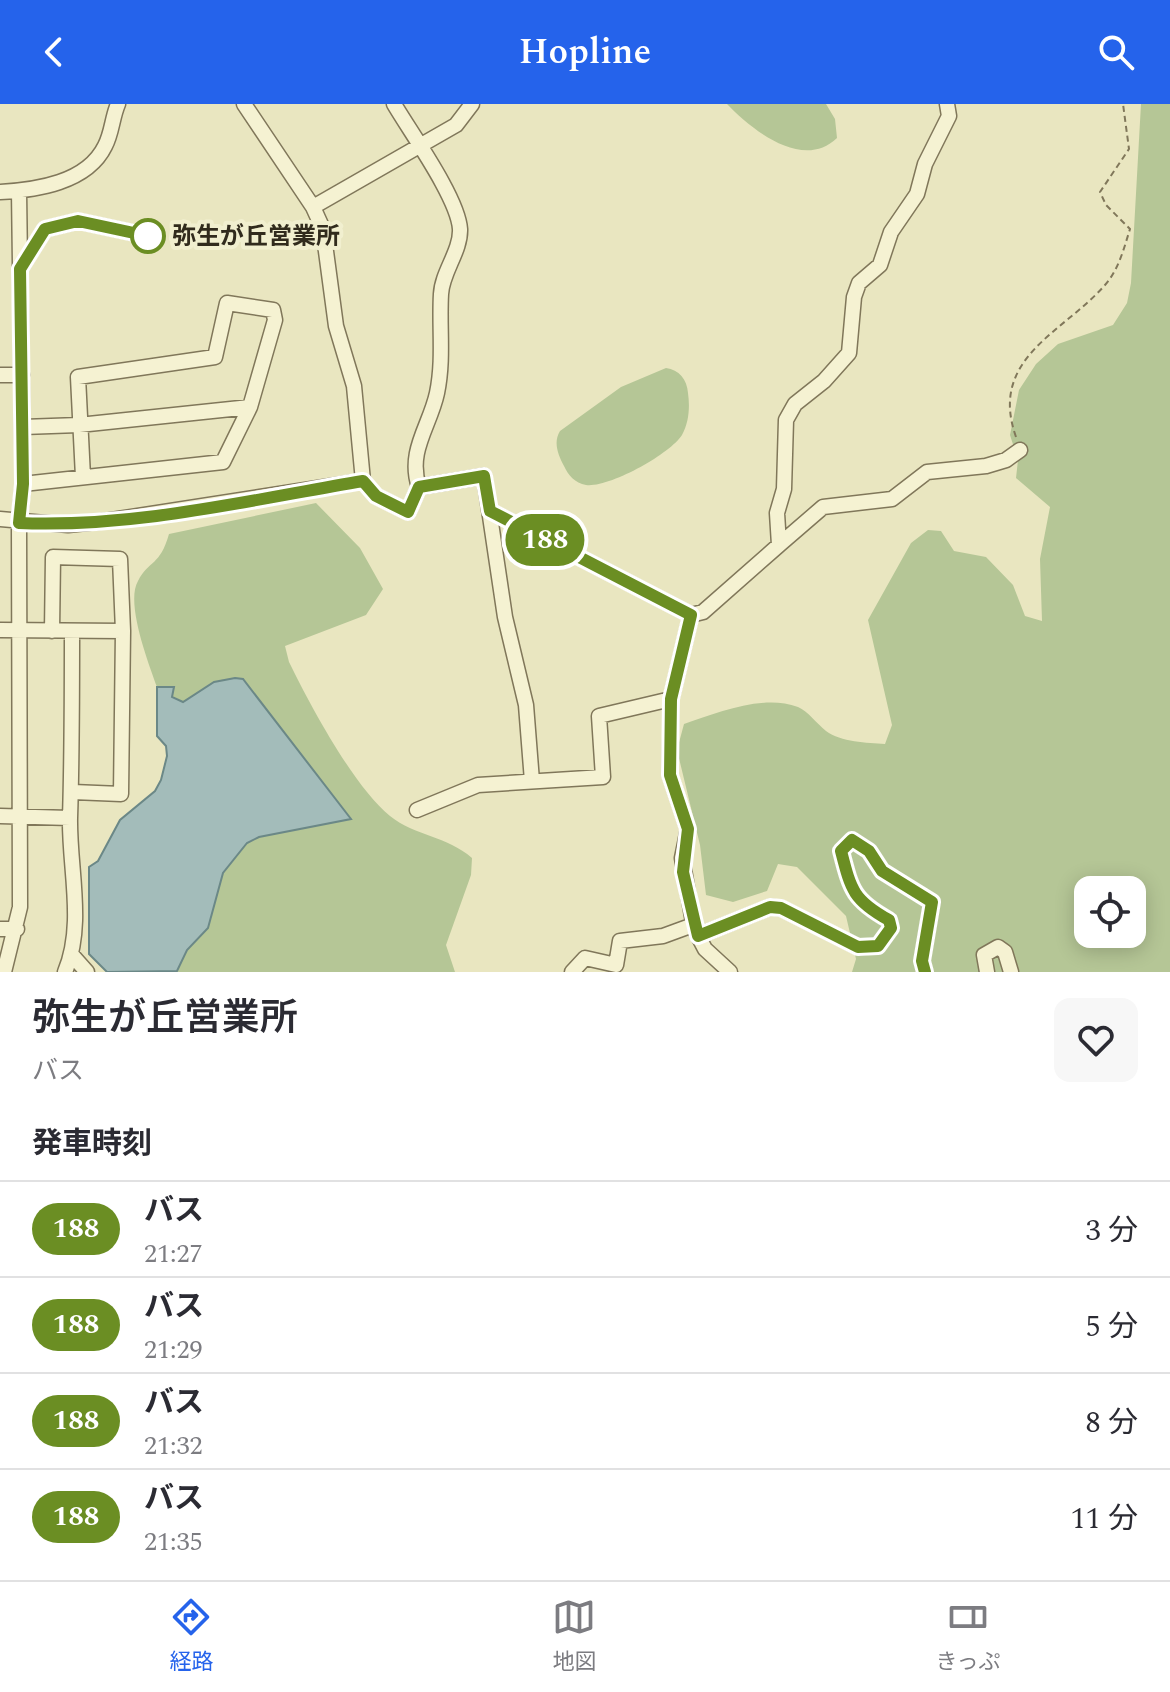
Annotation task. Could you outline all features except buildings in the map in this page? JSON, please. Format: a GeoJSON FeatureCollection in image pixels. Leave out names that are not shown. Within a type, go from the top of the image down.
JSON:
{"type":"FeatureCollection","features":[{"type":"Feature","properties":{"kind":"street"},"geometry":{"type":"LineString","coordinates":[[0,192],[50,186],[85,168],[100,155],[107,143],[118,104]]}},
{"type":"Feature","properties":{"kind":"street"},"geometry":{"type":"LineString","coordinates":[[244,104],[313,207],[323,229],[336,326],[354,386],[363,481],[376,496],[408,512],[419,487],[415,455],[436,397],[442,364],[441,288],[460,230],[455,212],[394,104]]}},
{"type":"Feature","properties":{"kind":"street"},"geometry":{"type":"LineString","coordinates":[[313,207],[456,125],[472,104]]}},
{"type":"Feature","properties":{"kind":"street"},"geometry":{"type":"LineString","coordinates":[[779,545],[777,513],[784,489],[786,420],[795,404],[824,381],[849,353],[854,297],[859,283],[880,265],[891,232],[917,194],[925,164],[949,116],[947,104]]}},
{"type":"Feature","properties":{"kind":"street"},"geometry":{"type":"LineString","coordinates":[[4,972],[17,929],[21,816],[19,523],[23,427],[19,191]]}},
{"type":"Feature","properties":{"kind":"street"},"geometry":{"type":"LineString","coordinates":[[20,269],[45,229],[78,221],[148,236]]}},
{"type":"Feature","properties":{"kind":"street"},"geometry":{"type":"LineString","coordinates":[[23,484],[223,462],[250,407],[275,320],[273,310],[227,303],[215,357],[78,377],[83,477]]}},
{"type":"Feature","properties":{"kind":"street"},"geometry":{"type":"LineString","coordinates":[[0,375],[22,375]]}},
{"type":"Feature","properties":{"kind":"street"},"geometry":{"type":"LineString","coordinates":[[23,427],[79,425],[250,407]]}},
{"type":"Feature","properties":{"kind":"street"},"geometry":{"type":"LineString","coordinates":[[490,511],[691,615],[703,612],[823,507],[892,499],[927,472],[986,466],[1006,460],[1020,450]]}},
{"type":"Feature","properties":{"kind":"street"},"geometry":{"type":"LineString","coordinates":[[419,487],[484,476],[505,617],[526,705],[532,781]]}},
{"type":"Feature","properties":{"kind":"street"},"geometry":{"type":"LineString","coordinates":[[0,519],[68,525],[144,517],[363,481]]}},
{"type":"Feature","properties":{"kind":"street"},"geometry":{"type":"LineString","coordinates":[[52,631],[53,557],[120,559],[123,631],[121,794],[73,792]]}},
{"type":"Feature","properties":{"kind":"street"},"geometry":{"type":"LineString","coordinates":[[691,615],[671,699],[670,775],[688,829],[683,872],[696,931],[730,972]]}},
{"type":"Feature","properties":{"kind":"street"},"geometry":{"type":"LineString","coordinates":[[0,630],[123,631]]}},
{"type":"Feature","properties":{"kind":"street"},"geometry":{"type":"LineString","coordinates":[[65,972],[71,954],[75,913],[70,818],[73,792],[72,632]]}},
{"type":"Feature","properties":{"kind":"street"},"geometry":{"type":"LineString","coordinates":[[417,810],[478,785],[603,777],[599,716],[671,699]]}},
{"type":"Feature","properties":{"kind":"street"},"geometry":{"type":"LineString","coordinates":[[0,816],[70,818]]}},
{"type":"Feature","properties":{"kind":"street"},"geometry":{"type":"LineString","coordinates":[[572,972],[585,958],[616,965],[620,941],[696,931],[770,907],[781,908],[858,947],[878,946],[891,928],[889,920],[866,907],[851,888],[841,851],[852,840],[869,851],[882,871],[932,902],[922,961],[925,972]]}},
{"type":"Feature","properties":{"kind":"street"},"geometry":{"type":"LineString","coordinates":[[0,929],[17,929]]}},
{"type":"Feature","properties":{"kind":"street"},"geometry":{"type":"LineString","coordinates":[[987,972],[984,955],[998,947],[1005,952],[1011,972]]}},
{"type":"Feature","properties":{"kind":"street"},"geometry":{"type":"LineString","coordinates":[[71,954],[87,972]]}},
{"type":"Feature","properties":{"kind":"path"},"geometry":{"type":"LineString","coordinates":[[1020,450],[1007,402],[1024,363],[1060,322],[1104,287],[1115,272],[1130,229],[1106,205],[1100,192],[1129,149],[1123,104]]}},
{"type":"Feature","properties":{"kind":"green space"},"geometry":{"type":"Polygon","coordinates":[[[727,104],[826,104],[835,119],[837,138],[824,147],[794,149],[764,135],[727,104]]]}},
{"type":"Feature","properties":{"kind":"green space"},"geometry":{"type":"Polygon","coordinates":[[[1141,104],[1170,104],[1170,972],[852,972],[856,959],[846,916],[797,867],[778,864],[767,891],[733,902],[706,895],[700,845],[677,750],[684,724],[740,706],[784,704],[802,709],[826,731],[839,738],[885,744],[892,725],[868,620],[911,543],[928,530],[941,531],[954,551],[986,557],[1013,585],[1025,616],[1042,621],[1040,559],[1050,507],[1016,478],[1018,460],[1010,435],[1019,390],[1036,364],[1058,344],[1113,325],[1127,303],[1131,283],[1141,104]]]}},
{"type":"Feature","properties":{"kind":"green space"},"geometry":{"type":"Polygon","coordinates":[[[666,368],[678,373],[687,388],[688,414],[682,435],[665,451],[623,476],[586,485],[572,478],[558,453],[560,431],[621,387],[666,368]]]}},
{"type":"Feature","properties":{"kind":"green space"},"geometry":{"type":"Polygon","coordinates":[[[316,503],[360,548],[383,589],[366,615],[285,646],[289,662],[334,744],[376,803],[400,823],[452,845],[472,858],[471,875],[446,945],[455,972],[177,972],[187,950],[211,920],[213,901],[223,873],[247,843],[259,837],[350,819],[228,681],[214,682],[183,702],[172,696],[173,687],[157,687],[136,618],[135,591],[142,574],[162,552],[169,534],[316,503]]]}},
{"type":"Feature","properties":{"kind":"water"},"geometry":{"type":"Polygon","coordinates":[[[243,679],[351,819],[259,837],[247,843],[223,873],[208,928],[187,950],[177,971],[107,972],[89,954],[89,867],[98,861],[120,820],[155,791],[161,780],[167,756],[166,746],[157,736],[157,687],[174,687],[172,697],[183,702],[214,682],[243,679]]]}},
{"type":"Feature","properties":{"kind":"bus line","name":"188"},"geometry":{"type":"LineString","coordinates":[[148,236],[78,221],[45,229],[20,269],[23,484],[19,523],[68,525],[156,515],[363,481],[376,496],[408,512],[419,487],[484,476],[490,511],[691,615],[671,699],[670,775],[688,829],[682,858],[683,872],[690,913],[698,936],[723,929],[750,913],[770,907],[781,908],[814,928],[858,947],[878,946],[891,928],[889,920],[866,907],[851,888],[841,851],[852,840],[869,851],[882,871],[932,902],[933,912],[922,961],[925,972]]}},
{"type":"Feature","properties":{"kind":"place","name":"弥生が丘営業所"},"geometry":{"type":"Point","coordinates":[148,236]}}]}
